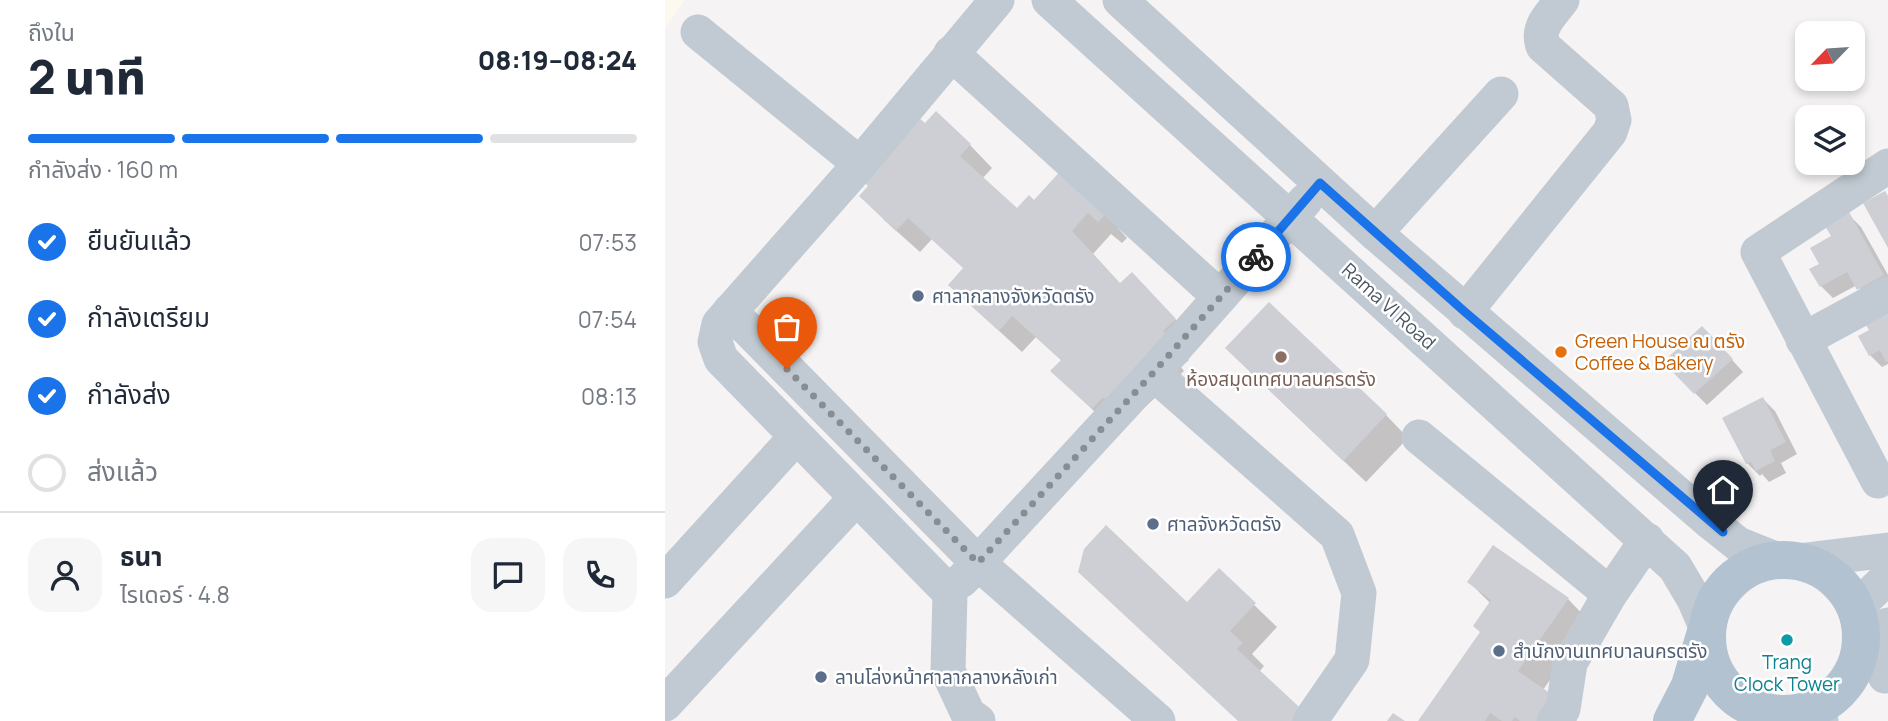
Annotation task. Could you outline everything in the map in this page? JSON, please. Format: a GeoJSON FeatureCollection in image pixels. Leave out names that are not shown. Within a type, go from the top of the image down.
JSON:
{"type":"FeatureCollection","features":[{"type":"Feature","properties":{"kind":"main road"},"geometry":{"type":"LineString","coordinates":[[1672,721],[1690,686],[1714,604],[1728,583],[1748,568],[1773,560],[1822,569],[1872,617],[1862,633],[1877,671],[1848,682],[1830,700],[1794,718],[1757,710],[1735,697],[1718,678],[1709,654],[1707,629]]}},
{"type":"Feature","properties":{"kind":"street"},"geometry":{"type":"LineString","coordinates":[[950,593],[720,359],[715,342],[719,324],[860,164],[997,0]]}},
{"type":"Feature","properties":{"kind":"street","name":"Rama VI Road"},"geometry":{"type":"LineString","coordinates":[[1049,0],[1647,540],[1675,567],[1707,629]]}},
{"type":"Feature","properties":{"kind":"street"},"geometry":{"type":"LineString","coordinates":[[1120,0],[1375,233],[1738,544],[1788,561],[1888,550]]}},
{"type":"Feature","properties":{"kind":"street"},"geometry":{"type":"LineString","coordinates":[[1465,312],[1610,132],[1614,120],[1611,106],[1543,46],[1540,38],[1542,27],[1562,0]]}},
{"type":"Feature","properties":{"kind":"street"},"geometry":{"type":"LineString","coordinates":[[698,32],[860,164]]}},
{"type":"Feature","properties":{"kind":"street"},"geometry":{"type":"LineString","coordinates":[[951,53],[1220,297]]}},
{"type":"Feature","properties":{"kind":"street"},"geometry":{"type":"LineString","coordinates":[[1375,233],[1501,94]]}},
{"type":"Feature","properties":{"kind":"street"},"geometry":{"type":"LineString","coordinates":[[1878,481],[1758,252],[1888,166]]}},
{"type":"Feature","properties":{"kind":"street"},"geometry":{"type":"LineString","coordinates":[[978,721],[968,714],[948,671],[950,593],[1153,373],[1320,183]]}},
{"type":"Feature","properties":{"kind":"street"},"geometry":{"type":"LineString","coordinates":[[1803,340],[1888,294]]}},
{"type":"Feature","properties":{"kind":"street"},"geometry":{"type":"LineString","coordinates":[[730,311],[978,563],[1158,721]]}},
{"type":"Feature","properties":{"kind":"street"},"geometry":{"type":"LineString","coordinates":[[1153,373],[1337,535],[1359,593],[1352,660],[1310,721]]}},
{"type":"Feature","properties":{"kind":"street"},"geometry":{"type":"LineString","coordinates":[[665,581],[796,436]]}},
{"type":"Feature","properties":{"kind":"street"},"geometry":{"type":"LineString","coordinates":[[1419,437],[1610,594]]}},
{"type":"Feature","properties":{"kind":"street"},"geometry":{"type":"LineString","coordinates":[[665,704],[856,498]]}},
{"type":"Feature","properties":{"kind":"street"},"geometry":{"type":"LineString","coordinates":[[1555,721],[1563,709],[1570,663],[1610,594],[1647,540]]}},
{"type":"Feature","properties":{"kind":"street"},"geometry":{"type":"LineString","coordinates":[[1872,617],[1888,578]]}},
{"type":"Feature","properties":{"kind":"street"},"geometry":{"type":"LineString","coordinates":[[665,714],[675,721]]}},
{"type":"Feature","properties":{"kind":"shaded area"},"geometry":{"type":"Polygon","coordinates":[[[665,0],[685,0],[665,28],[665,0]]]}},
{"type":"Feature","properties":{"kind":"building"},"geometry":{"type":"Polygon","coordinates":[[[936,111],[971,144],[960,156],[1017,208],[1029,195],[1034,200],[1065,166],[1106,214],[1098,222],[1088,213],[1072,231],[1120,283],[1132,272],[1176,319],[1163,331],[1168,336],[1107,399],[1102,398],[1092,409],[1050,371],[1061,360],[1012,316],[999,331],[948,285],[963,268],[908,218],[896,231],[859,196],[868,186],[862,180],[919,118],[925,123],[936,111]]]}},
{"type":"Feature","properties":{"kind":"building"},"geometry":{"type":"Polygon","coordinates":[[[1885,191],[1888,196],[1888,248],[1863,203],[1885,191]]]}},
{"type":"Feature","properties":{"kind":"building"},"geometry":{"type":"Polygon","coordinates":[[[1849,212],[1884,275],[1857,290],[1847,272],[1820,287],[1809,269],[1819,264],[1810,248],[1831,236],[1825,226],[1849,212]]]}},
{"type":"Feature","properties":{"kind":"building"},"geometry":{"type":"Polygon","coordinates":[[[1269,302],[1387,414],[1343,461],[1225,348],[1269,302]]]}},
{"type":"Feature","properties":{"kind":"building"},"geometry":{"type":"Polygon","coordinates":[[[1888,314],[1886,362],[1880,350],[1869,356],[1858,336],[1869,330],[1866,325],[1888,314]]]}},
{"type":"Feature","properties":{"kind":"building"},"geometry":{"type":"Polygon","coordinates":[[[1702,326],[1733,359],[1694,394],[1663,362],[1702,326]]]}},
{"type":"Feature","properties":{"kind":"building"},"geometry":{"type":"Polygon","coordinates":[[[1763,397],[1786,442],[1770,450],[1775,461],[1756,471],[1751,462],[1746,464],[1722,418],[1763,397]]]}},
{"type":"Feature","properties":{"kind":"building"},"geometry":{"type":"Polygon","coordinates":[[[1106,525],[1187,602],[1219,568],[1256,603],[1230,631],[1243,643],[1237,649],[1311,718],[1309,721],[1238,721],[1078,572],[1084,549],[1106,525]]]}},
{"type":"Feature","properties":{"kind":"building","name":"สำนักงานเทศบาลนครตรัง"},"geometry":{"type":"Polygon","coordinates":[[[1493,545],[1569,598],[1518,671],[1557,698],[1541,721],[1520,721],[1515,717],[1512,721],[1502,721],[1490,713],[1485,721],[1418,721],[1480,632],[1473,626],[1491,600],[1467,582],[1493,545]]]}},
{"type":"Feature","properties":{"kind":"building"},"geometry":{"type":"Polygon","coordinates":[[[1393,713],[1405,721],[1387,721],[1393,713]]]}},
{"type":"Feature","properties":{"kind":"way so far"},"geometry":{"type":"LineString","coordinates":[[787,369],[978,563],[1256,257]]}},
{"type":"Feature","properties":{"kind":"place","name":"ศาลากลางจังหวัดตรัง"},"geometry":{"type":"Point","coordinates":[918,296]}},
{"type":"Feature","properties":{"kind":"place","name":"Green House ณ ตรัง Coffee & Bakery"},"geometry":{"type":"Point","coordinates":[1561,352]}},
{"type":"Feature","properties":{"kind":"place","name":"ห้องสมุดเทศบาลนครตรัง"},"geometry":{"type":"Point","coordinates":[1281,357]}},
{"type":"Feature","properties":{"kind":"place","name":"ศาลจังหวัดตรัง"},"geometry":{"type":"Point","coordinates":[1153,524]}},
{"type":"Feature","properties":{"kind":"place","name":"Trang Clock Tower"},"geometry":{"type":"Point","coordinates":[1787,640]}},
{"type":"Feature","properties":{"kind":"place","name":"สำนักงานเทศบาลนครตรัง"},"geometry":{"type":"Point","coordinates":[1499,651]}},
{"type":"Feature","properties":{"kind":"place","name":"ลานโล่งหน้าศาลากลางหลังเก่า"},"geometry":{"type":"Point","coordinates":[821,677]}},
{"type":"Feature","properties":{"kind":"route"},"geometry":{"type":"LineString","coordinates":[[1256,257],[1320,183],[1465,312],[1723,532]]}}]}
